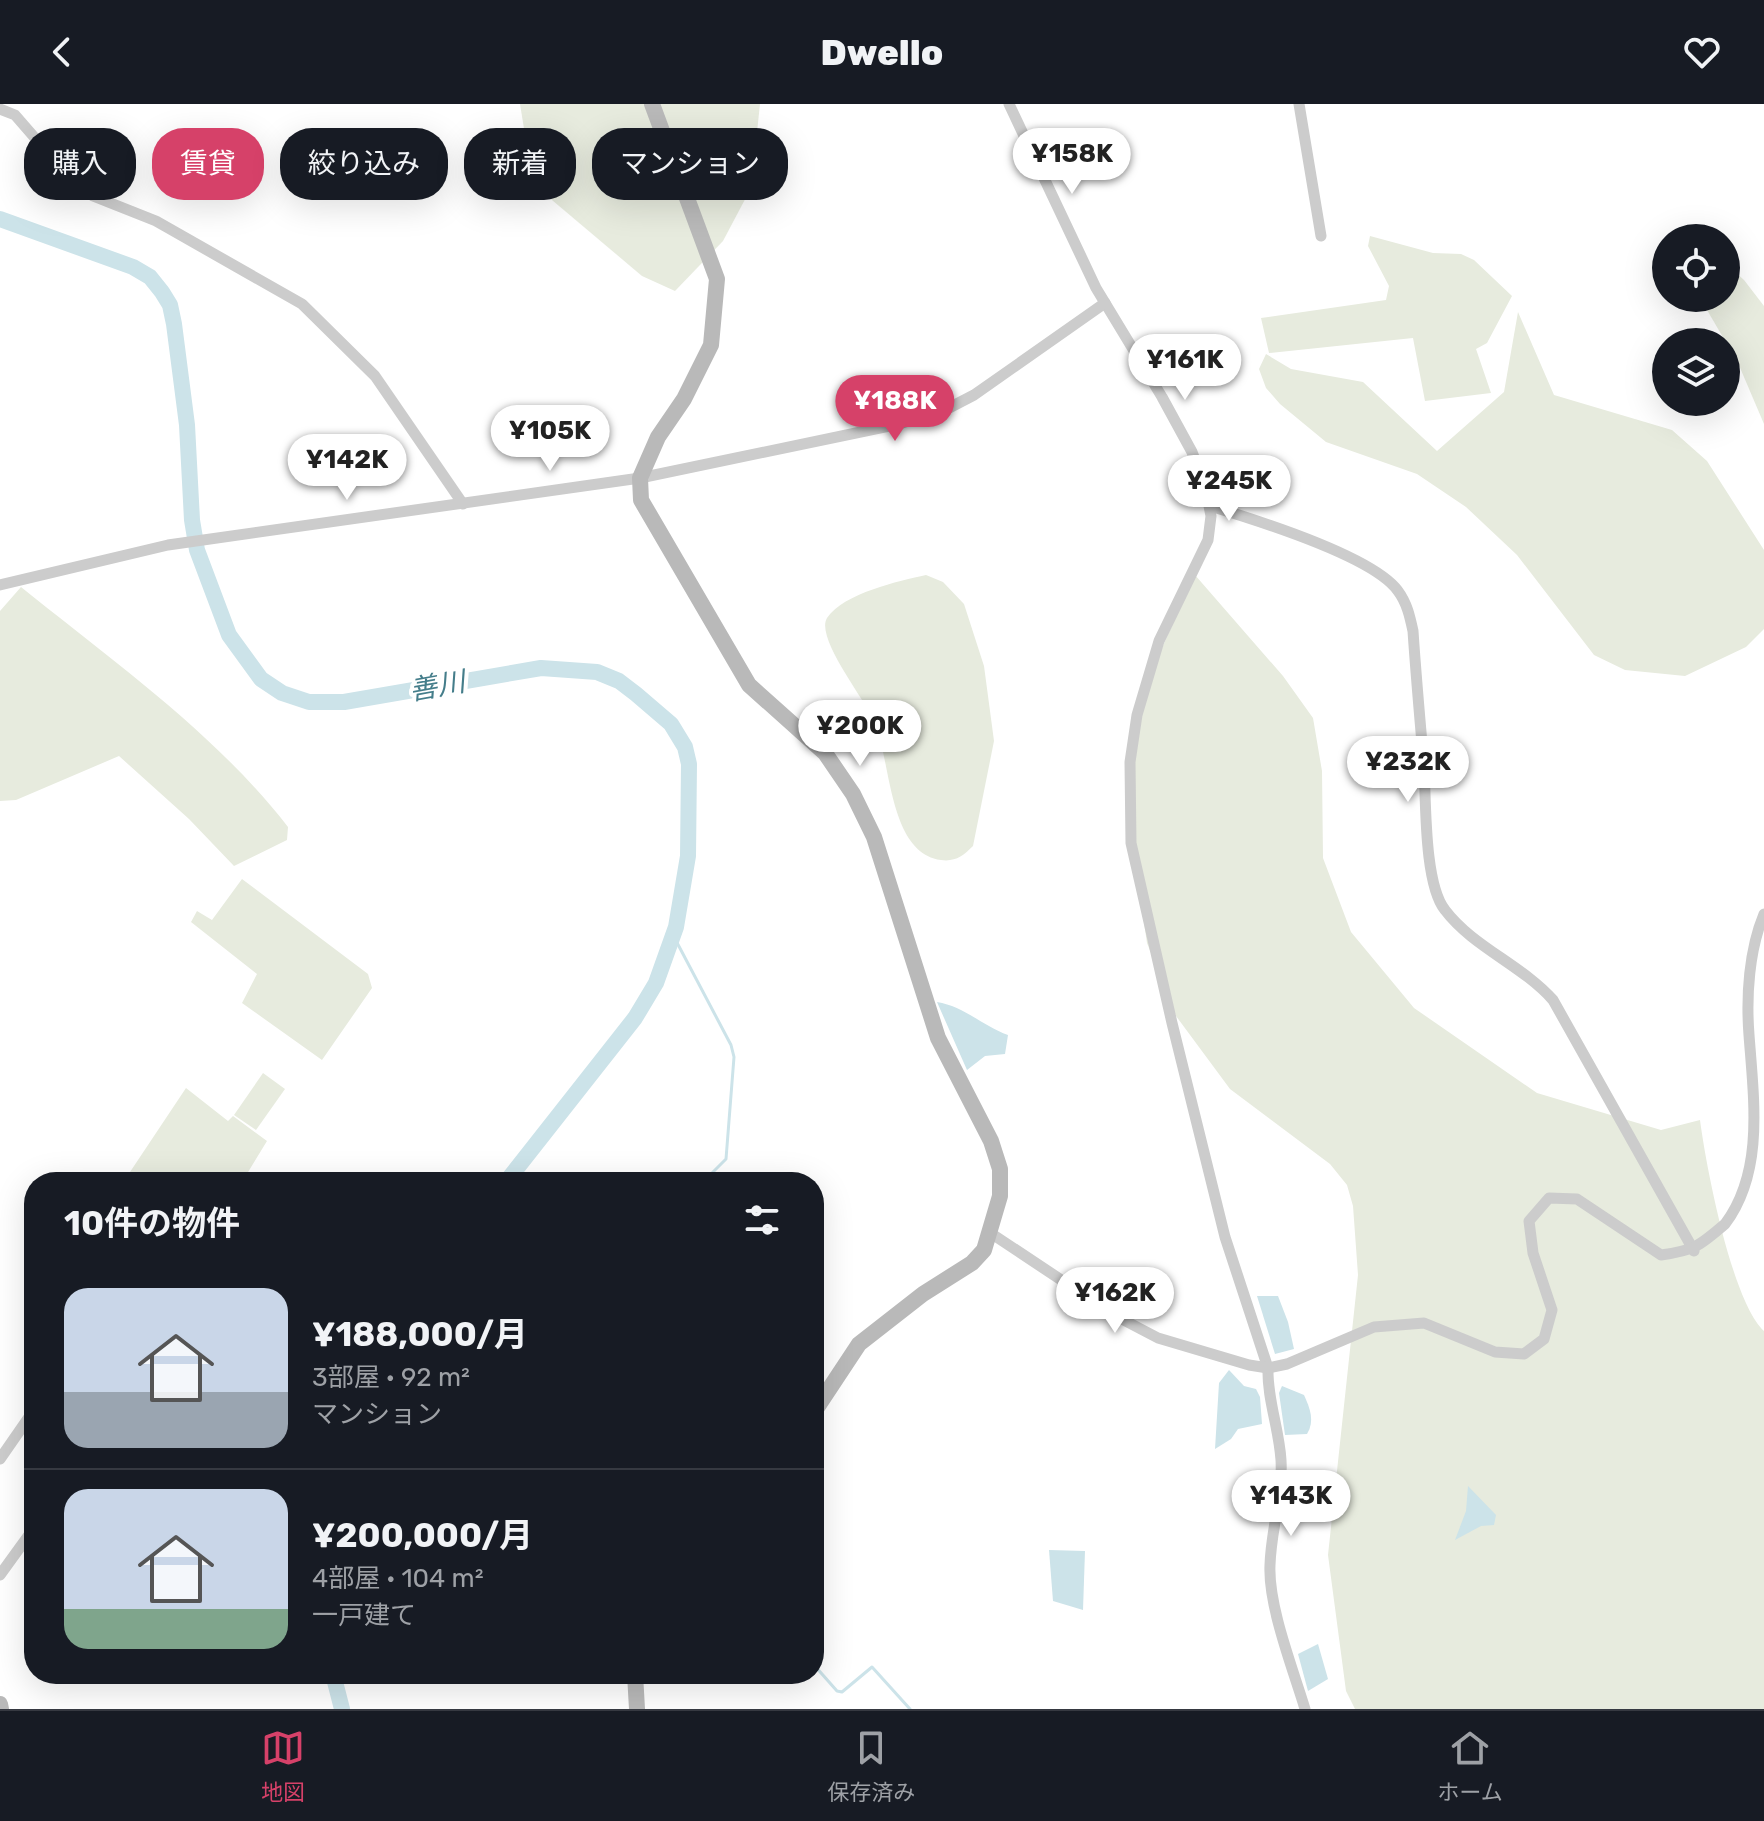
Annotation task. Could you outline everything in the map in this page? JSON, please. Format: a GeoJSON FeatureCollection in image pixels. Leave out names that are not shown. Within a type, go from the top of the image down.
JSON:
{"type":"FeatureCollection","features":[{"type":"Feature","properties":{"kind":"street"},"geometry":{"type":"LineString","coordinates":[[652,104],[717,279],[711,345],[684,399],[658,437],[640,478],[641,500],[749,685],[825,753],[853,794],[874,837],[938,1038],[991,1141],[1000,1169],[1000,1196],[984,1250],[972,1263],[923,1294],[859,1344],[824,1397]]}},
{"type":"Feature","properties":{"kind":"street"},"geometry":{"type":"LineString","coordinates":[[1009,104],[1105,303],[1192,452],[1210,506],[1208,540],[1159,641],[1137,715],[1130,762],[1131,843],[1225,1237],[1268,1368],[1267,1389],[1277,1428],[1281,1478],[1270,1571],[1284,1638],[1305,1709]]}},
{"type":"Feature","properties":{"kind":"street"},"geometry":{"type":"LineString","coordinates":[[1299,104],[1321,236]]}},
{"type":"Feature","properties":{"kind":"street"},"geometry":{"type":"LineString","coordinates":[[0,109],[15,115],[68,176],[93,196],[156,221],[302,304],[375,376],[463,504]]}},
{"type":"Feature","properties":{"kind":"street"},"geometry":{"type":"LineString","coordinates":[[0,585],[168,545],[640,478],[899,424],[947,409],[1012,370],[1105,303]]}},
{"type":"Feature","properties":{"kind":"street"},"geometry":{"type":"LineString","coordinates":[[1210,506],[1299,536],[1364,563],[1397,589],[1409,610],[1413,631],[1434,889],[1441,904],[1473,936],[1538,983],[1553,1000],[1694,1251]]}},
{"type":"Feature","properties":{"kind":"street"},"geometry":{"type":"LineString","coordinates":[[989,1232],[1088,1298],[1158,1338],[1268,1368],[1330,1349],[1374,1327],[1424,1323],[1495,1352],[1524,1354],[1544,1339],[1552,1310],[1533,1253],[1529,1221],[1549,1198],[1577,1199],[1661,1255],[1694,1251],[1736,1215],[1757,1181],[1762,1145],[1749,1035],[1749,982],[1764,914]]}},
{"type":"Feature","properties":{"kind":"street"},"geometry":{"type":"LineString","coordinates":[[0,1459],[24,1424]]}},
{"type":"Feature","properties":{"kind":"street"},"geometry":{"type":"LineString","coordinates":[[0,1575],[24,1542]]}},
{"type":"Feature","properties":{"kind":"street"},"geometry":{"type":"LineString","coordinates":[[636,1684],[637,1709]]}},
{"type":"Feature","properties":{"kind":"shaded area"},"geometry":{"type":"Polygon","coordinates":[[[520,104],[760,104],[757,128],[592,128],[592,200],[745,200],[723,241],[675,291],[642,276],[552,200],[576,200],[576,128],[524,128],[520,104]]]}},
{"type":"Feature","properties":{"kind":"shaded area"},"geometry":{"type":"Polygon","coordinates":[[[1370,236],[1433,253],[1461,254],[1474,260],[1512,296],[1487,343],[1476,349],[1491,393],[1425,401],[1413,338],[1269,353],[1261,318],[1386,300],[1389,286],[1368,246],[1370,236]]]}},
{"type":"Feature","properties":{"kind":"shaded area"},"geometry":{"type":"Polygon","coordinates":[[[1740,276],[1764,306],[1764,424],[1740,368],[1740,328],[1718,328],[1708,312],[1740,312],[1740,276]]]}},
{"type":"Feature","properties":{"kind":"shaded area"},"geometry":{"type":"Polygon","coordinates":[[[1518,312],[1554,395],[1672,430],[1707,461],[1764,550],[1764,629],[1746,647],[1685,676],[1625,670],[1594,655],[1517,555],[1466,507],[1417,474],[1326,442],[1280,404],[1266,388],[1259,369],[1266,354],[1291,369],[1363,382],[1437,451],[1504,392],[1518,312]]]}},
{"type":"Feature","properties":{"kind":"shaded area"},"geometry":{"type":"Polygon","coordinates":[[[926,575],[943,582],[964,604],[984,666],[994,741],[973,846],[950,860],[924,854],[911,841],[901,823],[874,720],[834,653],[825,627],[827,618],[835,609],[859,595],[926,575]]]}},
{"type":"Feature","properties":{"kind":"shaded area"},"geometry":{"type":"Polygon","coordinates":[[[1195,575],[1283,676],[1313,718],[1322,771],[1323,858],[1351,932],[1414,1008],[1537,1093],[1661,1130],[1700,1120],[1714,1199],[1731,1264],[1752,1315],[1764,1331],[1764,1709],[1355,1709],[1346,1691],[1328,1555],[1358,1275],[1353,1206],[1347,1185],[1330,1164],[1230,1089],[1176,1016],[1147,943],[1128,814],[1133,712],[1195,575]]]}},
{"type":"Feature","properties":{"kind":"shaded area"},"geometry":{"type":"Polygon","coordinates":[[[21,587],[162,700],[229,760],[288,827],[287,840],[234,866],[189,819],[119,756],[16,800],[0,801],[0,611],[21,587]]]}},
{"type":"Feature","properties":{"kind":"shaded area"},"geometry":{"type":"Polygon","coordinates":[[[242,879],[368,974],[372,988],[322,1060],[242,1003],[257,974],[191,922],[197,911],[212,920],[242,879]]]}},
{"type":"Feature","properties":{"kind":"shaded area"},"geometry":{"type":"Polygon","coordinates":[[[263,1073],[285,1089],[256,1130],[234,1115],[263,1073]]]}},
{"type":"Feature","properties":{"kind":"shaded area"},"geometry":{"type":"Polygon","coordinates":[[[186,1088],[228,1121],[233,1116],[267,1141],[248,1172],[130,1172],[186,1088]]]}},
{"type":"Feature","properties":{"kind":"water"},"geometry":{"type":"Polygon","coordinates":[[[937,1002],[956,1008],[1008,1035],[1005,1054],[985,1056],[967,1070],[937,1002]]]}},
{"type":"Feature","properties":{"kind":"water"},"geometry":{"type":"Polygon","coordinates":[[[1257,1296],[1278,1296],[1294,1349],[1275,1354],[1257,1296]]]}},
{"type":"Feature","properties":{"kind":"water"},"geometry":{"type":"Polygon","coordinates":[[[1229,1370],[1244,1386],[1256,1389],[1260,1397],[1262,1424],[1238,1429],[1231,1439],[1215,1449],[1219,1383],[1229,1370]]]}},
{"type":"Feature","properties":{"kind":"water"},"geometry":{"type":"Polygon","coordinates":[[[1282,1386],[1304,1395],[1311,1419],[1307,1434],[1285,1435],[1279,1393],[1282,1386]]]}},
{"type":"Feature","properties":{"kind":"water"},"geometry":{"type":"Polygon","coordinates":[[[1468,1486],[1496,1515],[1494,1525],[1481,1526],[1455,1540],[1466,1511],[1468,1486]]]}},
{"type":"Feature","properties":{"kind":"water"},"geometry":{"type":"Polygon","coordinates":[[[1049,1550],[1085,1551],[1083,1610],[1053,1601],[1049,1550]]]}},
{"type":"Feature","properties":{"kind":"water"},"geometry":{"type":"Polygon","coordinates":[[[1318,1644],[1328,1679],[1308,1691],[1298,1654],[1318,1644]]]}},
{"type":"Feature","properties":{"kind":"waterway","name":"善川"},"geometry":{"type":"LineString","coordinates":[[0,219],[133,267],[150,277],[170,305],[187,425],[192,520],[197,550],[229,635],[261,679],[282,693],[309,702],[344,702],[541,668],[597,672],[619,681],[636,694],[671,724],[685,747],[689,764],[688,856],[676,927],[656,983],[635,1018],[514,1172]]}},
{"type":"Feature","properties":{"kind":"waterway"},"geometry":{"type":"LineString","coordinates":[[673,935],[731,1045],[734,1057],[726,1159],[713,1172]]}},
{"type":"Feature","properties":{"kind":"waterway"},"geometry":{"type":"LineString","coordinates":[[824,1676],[837,1691],[842,1692],[872,1667],[910,1709]]}},
{"type":"Feature","properties":{"kind":"waterway","name":"善川"},"geometry":{"type":"LineString","coordinates":[[336,1684],[342,1709]]}}]}
